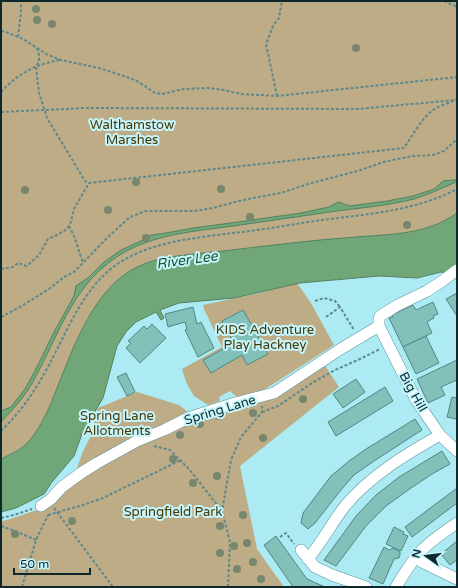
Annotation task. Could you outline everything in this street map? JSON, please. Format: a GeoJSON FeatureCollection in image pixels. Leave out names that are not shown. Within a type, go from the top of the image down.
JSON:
{"type":"FeatureCollection","features":[{"type":"Feature","properties":{"kind":"street"},"geometry":{"type":"LineString","coordinates":[[379,326],[378,319],[380,316],[426,291],[457,270]]}},
{"type":"Feature","properties":{"kind":"street","name":"Spring Lane"},"geometry":{"type":"LineString","coordinates":[[41,506],[51,499],[62,487],[81,473],[137,441],[188,418],[274,393],[379,326]]}},
{"type":"Feature","properties":{"kind":"street","name":"Big Hill"},"geometry":{"type":"LineString","coordinates":[[379,326],[416,400],[440,435],[457,451]]}},
{"type":"Feature","properties":{"kind":"street"},"geometry":{"type":"LineString","coordinates":[[308,559],[345,506],[361,489],[411,451],[440,435]]}},
{"type":"Feature","properties":{"kind":"street"},"geometry":{"type":"LineString","coordinates":[[396,587],[406,570],[423,549],[457,523]]}},
{"type":"Feature","properties":{"kind":"street"},"geometry":{"type":"LineString","coordinates":[[301,550],[316,567],[332,575],[366,587]]}},
{"type":"Feature","properties":{"kind":"street"},"geometry":{"type":"LineString","coordinates":[[416,557],[422,562],[457,579]]}},
{"type":"Feature","properties":{"kind":"path"},"geometry":{"type":"LineString","coordinates":[[18,37],[21,1]]}},
{"type":"Feature","properties":{"kind":"path"},"geometry":{"type":"LineString","coordinates":[[277,96],[266,44],[273,26],[279,18],[282,1]]}},
{"type":"Feature","properties":{"kind":"path"},"geometry":{"type":"LineString","coordinates":[[444,1],[457,7]]}},
{"type":"Feature","properties":{"kind":"path"},"geometry":{"type":"LineString","coordinates":[[1,31],[18,37],[48,55],[60,60],[99,68],[127,77],[155,93],[162,94],[184,89],[208,88],[240,94],[277,96],[457,77]]}},
{"type":"Feature","properties":{"kind":"path"},"geometry":{"type":"LineString","coordinates":[[37,48],[39,55],[39,61],[36,67],[38,93],[47,118],[85,181],[90,183],[404,148],[419,126],[434,109],[456,100]]}},
{"type":"Feature","properties":{"kind":"path"},"geometry":{"type":"LineString","coordinates":[[1,92],[19,75],[48,62],[60,60]]}},
{"type":"Feature","properties":{"kind":"path"},"geometry":{"type":"LineString","coordinates":[[1,112],[86,108],[357,109],[456,100]]}},
{"type":"Feature","properties":{"kind":"path"},"geometry":{"type":"LineString","coordinates":[[1,317],[20,307],[49,289],[64,277],[74,272],[130,217],[146,211],[194,211],[213,208],[281,193],[384,162],[413,156],[433,155],[444,151],[457,139]]}},
{"type":"Feature","properties":{"kind":"path"},"geometry":{"type":"LineString","coordinates":[[1,269],[12,267],[18,263],[26,266],[39,255],[48,239],[67,229],[71,222],[74,209],[90,183]]}},
{"type":"Feature","properties":{"kind":"path"},"geometry":{"type":"LineString","coordinates":[[1,431],[18,413],[36,389],[69,325],[86,296],[103,275],[114,266],[127,259],[151,248],[186,240],[406,208],[438,198],[457,189]]}},
{"type":"Feature","properties":{"kind":"path"},"geometry":{"type":"LineString","coordinates":[[69,226],[83,263]]}},
{"type":"Feature","properties":{"kind":"path"},"geometry":{"type":"LineString","coordinates":[[316,301],[324,298],[335,301],[359,338]]}},
{"type":"Feature","properties":{"kind":"path"},"geometry":{"type":"LineString","coordinates":[[326,317],[340,307]]}},
{"type":"Feature","properties":{"kind":"path"},"geometry":{"type":"LineString","coordinates":[[222,511],[231,460],[241,437],[262,412],[278,406],[312,383],[335,370],[388,345]]}},
{"type":"Feature","properties":{"kind":"path"},"geometry":{"type":"LineString","coordinates":[[262,405],[262,412]]}},
{"type":"Feature","properties":{"kind":"path"},"geometry":{"type":"LineString","coordinates":[[137,441],[170,450],[189,469],[222,511],[230,542],[228,587]]}},
{"type":"Feature","properties":{"kind":"path"},"geometry":{"type":"LineString","coordinates":[[48,515],[102,498],[181,460]]}},
{"type":"Feature","properties":{"kind":"path"},"geometry":{"type":"LineString","coordinates":[[22,587],[36,540],[53,505],[113,587]]}},
{"type":"Feature","properties":{"kind":"path"},"geometry":{"type":"LineString","coordinates":[[1,518],[41,506]]}},
{"type":"Feature","properties":{"kind":"path"},"geometry":{"type":"LineString","coordinates":[[1,526],[36,540]]}},
{"type":"Feature","properties":{"kind":"path"},"geometry":{"type":"LineString","coordinates":[[280,537],[286,533],[296,547],[301,550]]}},
{"type":"Feature","properties":{"kind":"green space","name":"Walthamstow Marshes"},"geometry":{"type":"Polygon","coordinates":[[[1,1],[457,1],[457,213],[433,226],[408,232],[306,241],[168,257],[137,267],[122,277],[109,289],[87,320],[78,337],[48,409],[34,435],[23,447],[1,459],[1,1]]]}},
{"type":"Feature","properties":{"kind":"green space","name":"KIDS Adventure Play Hackney"},"geometry":{"type":"Polygon","coordinates":[[[297,283],[311,303],[334,345],[259,393],[238,398],[230,391],[219,397],[220,401],[208,405],[194,396],[186,382],[182,369],[222,347],[203,305],[260,293],[297,283]]]}},
{"type":"Feature","properties":{"kind":"green space","name":"Springfield Park"},"geometry":{"type":"Polygon","coordinates":[[[324,364],[339,387],[240,466],[257,549],[284,587],[1,587],[1,521],[40,509],[86,475],[130,450],[192,420],[229,409],[324,364]]]}},
{"type":"Feature","properties":{"kind":"green space","name":"Spring Lane Allotments"},"geometry":{"type":"Polygon","coordinates":[[[137,392],[179,405],[189,413],[76,471],[83,451],[90,438],[98,408],[137,392]]]}},
{"type":"Feature","properties":{"kind":"water"},"geometry":{"type":"Polygon","coordinates":[[[457,178],[457,182],[414,199],[383,205],[187,232],[153,240],[136,246],[121,254],[106,265],[81,292],[62,323],[28,390],[1,422],[1,411],[11,407],[25,389],[74,296],[76,286],[89,277],[104,262],[121,250],[151,235],[301,213],[329,207],[338,202],[350,206],[413,196],[434,189],[443,181],[455,180],[457,178]]]}},
{"type":"Feature","properties":{"kind":"water","name":"River Lee"},"geometry":{"type":"Polygon","coordinates":[[[457,213],[457,266],[448,273],[441,272],[417,278],[379,276],[300,283],[234,298],[179,303],[160,310],[164,318],[161,320],[156,312],[136,322],[126,332],[117,346],[103,398],[82,434],[74,456],[44,494],[16,508],[1,512],[1,459],[23,447],[38,429],[78,337],[97,303],[122,277],[137,267],[168,257],[191,254],[306,241],[408,232],[433,226],[457,213]]]}},
{"type":"Feature","properties":{"kind":"building"},"geometry":{"type":"Polygon","coordinates":[[[457,293],[457,316],[446,299],[457,293]]]}},
{"type":"Feature","properties":{"kind":"building"},"geometry":{"type":"Polygon","coordinates":[[[433,302],[438,314],[433,316],[434,318],[427,322],[432,333],[403,347],[389,318],[393,317],[392,315],[413,305],[416,310],[433,302]]]}},
{"type":"Feature","properties":{"kind":"building"},"geometry":{"type":"Polygon","coordinates":[[[193,307],[197,324],[201,322],[214,348],[198,357],[185,330],[187,329],[185,322],[168,327],[165,314],[193,307]]]}},
{"type":"Feature","properties":{"kind":"building"},"geometry":{"type":"Polygon","coordinates":[[[243,310],[268,354],[247,365],[242,355],[211,373],[203,360],[234,343],[222,321],[243,310]]]}},
{"type":"Feature","properties":{"kind":"building"},"geometry":{"type":"Polygon","coordinates":[[[152,324],[166,338],[140,363],[126,348],[131,343],[128,341],[144,326],[147,329],[152,324]]]}},
{"type":"Feature","properties":{"kind":"building"},"geometry":{"type":"Polygon","coordinates":[[[426,336],[439,363],[416,374],[403,347],[426,336]]]}},
{"type":"Feature","properties":{"kind":"building"},"geometry":{"type":"Polygon","coordinates":[[[457,360],[457,380],[441,387],[445,395],[428,403],[417,379],[457,360]]]}},
{"type":"Feature","properties":{"kind":"building"},"geometry":{"type":"Polygon","coordinates":[[[126,373],[135,392],[127,396],[117,377],[126,373]]]}},
{"type":"Feature","properties":{"kind":"building"},"geometry":{"type":"Polygon","coordinates":[[[356,379],[365,392],[343,408],[333,394],[356,379]]]}},
{"type":"Feature","properties":{"kind":"building"},"geometry":{"type":"Polygon","coordinates":[[[385,387],[393,401],[336,436],[328,422],[385,387]]]}},
{"type":"Feature","properties":{"kind":"building"},"geometry":{"type":"Polygon","coordinates":[[[452,397],[457,398],[456,419],[447,417],[452,397]]]}},
{"type":"Feature","properties":{"kind":"building"},"geometry":{"type":"Polygon","coordinates":[[[415,419],[422,430],[354,475],[315,523],[308,529],[301,523],[303,513],[331,476],[366,449],[415,419]]]}},
{"type":"Feature","properties":{"kind":"building"},"geometry":{"type":"Polygon","coordinates":[[[442,451],[450,464],[432,474],[386,506],[366,526],[336,566],[324,560],[356,516],[376,495],[399,477],[442,451]]]}},
{"type":"Feature","properties":{"kind":"building"},"geometry":{"type":"Polygon","coordinates":[[[457,488],[457,503],[412,537],[405,527],[457,488]]]}},
{"type":"Feature","properties":{"kind":"building"},"geometry":{"type":"Polygon","coordinates":[[[394,527],[404,532],[403,534],[408,536],[401,551],[386,544],[394,527]]]}},
{"type":"Feature","properties":{"kind":"building"},"geometry":{"type":"Polygon","coordinates":[[[276,536],[307,579],[325,587],[293,587],[264,545],[276,536]]]}},
{"type":"Feature","properties":{"kind":"building"},"geometry":{"type":"Polygon","coordinates":[[[457,541],[457,560],[450,565],[441,554],[457,541]]]}},
{"type":"Feature","properties":{"kind":"building"},"geometry":{"type":"Polygon","coordinates":[[[384,547],[389,550],[393,548],[400,552],[400,555],[399,558],[394,559],[383,584],[369,578],[384,547]]]}}]}
